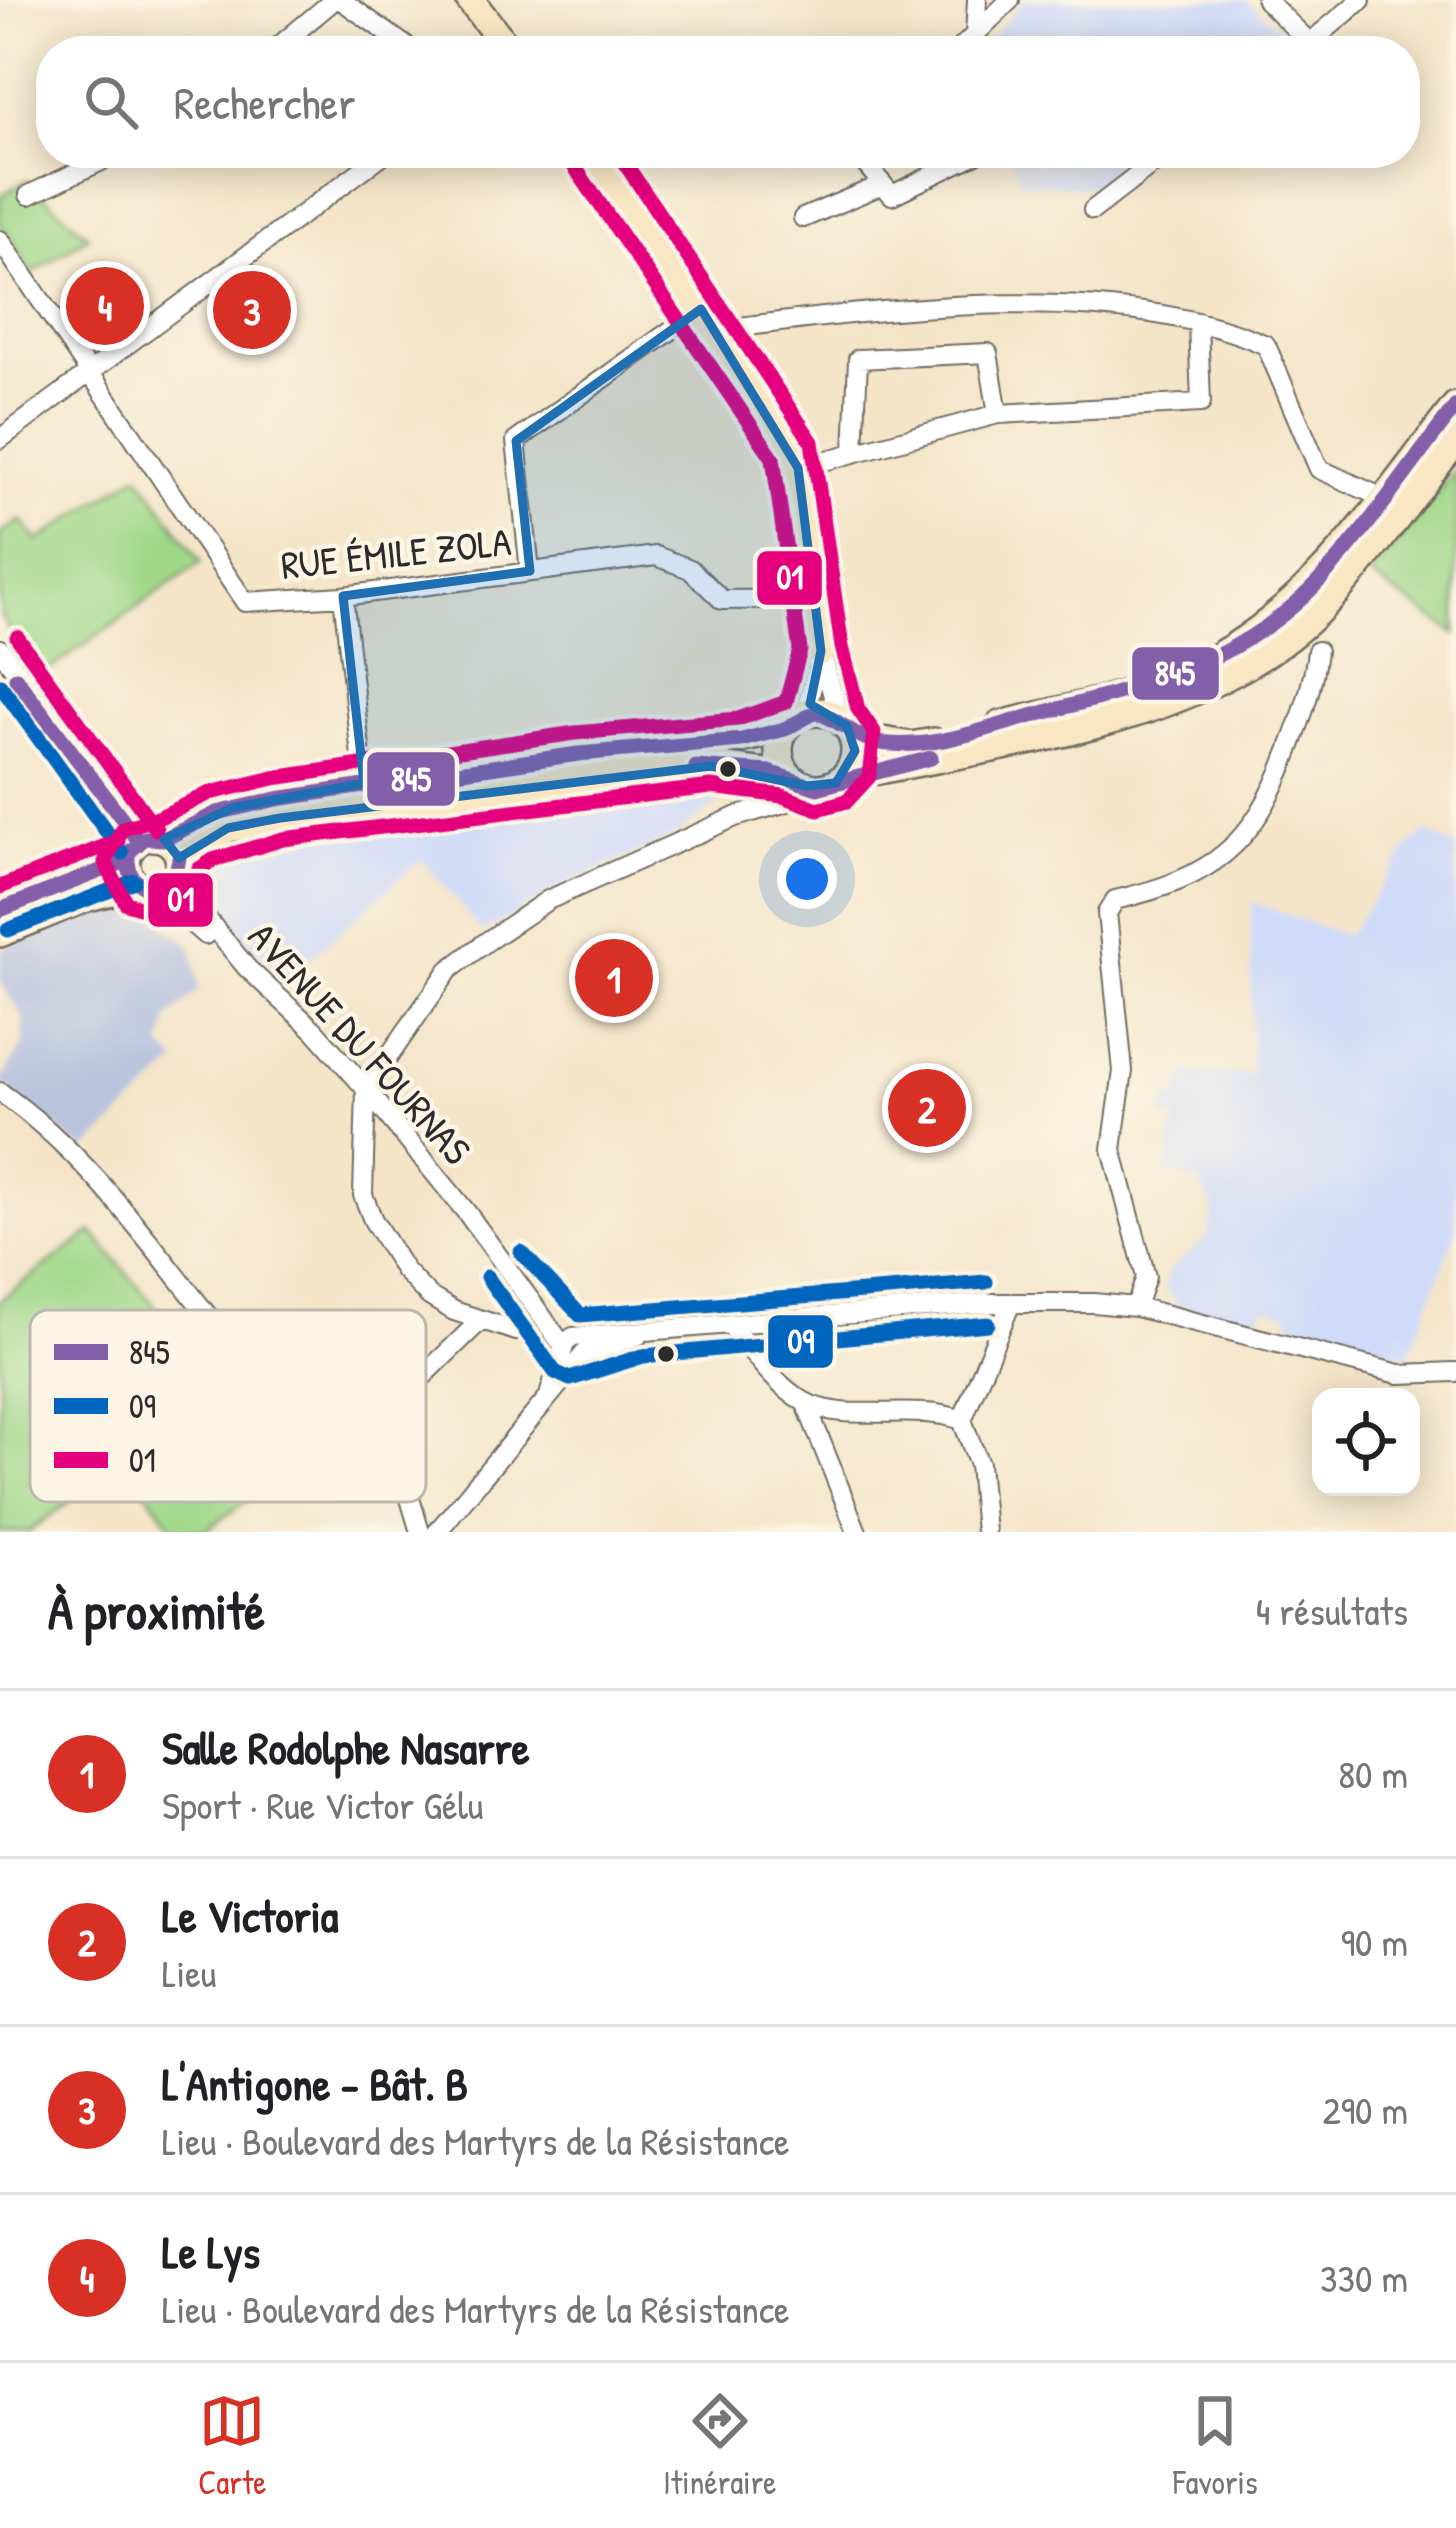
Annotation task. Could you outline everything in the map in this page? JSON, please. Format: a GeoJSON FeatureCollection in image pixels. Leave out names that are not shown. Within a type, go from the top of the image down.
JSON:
{"type":"FeatureCollection","features":[{"type":"Feature","properties":{"kind":"main road"},"geometry":{"type":"LineString","coordinates":[[470,0],[498,36]]}},
{"type":"Feature","properties":{"kind":"main road"},"geometry":{"type":"LineString","coordinates":[[602,168],[782,432],[798,468],[821,651]]}},
{"type":"Feature","properties":{"kind":"main road"},"geometry":{"type":"LineString","coordinates":[[0,910],[154,865],[232,808],[364,782],[578,754],[742,740],[795,722],[846,728],[911,746],[1111,697],[1192,670],[1292,606],[1456,406]]}},
{"type":"Feature","properties":{"kind":"main road"},"geometry":{"type":"LineString","coordinates":[[0,933],[228,828],[365,805],[711,766],[789,776],[817,788],[844,776],[1105,721],[1201,693],[1233,675],[1322,607],[1456,441]]}},
{"type":"Feature","properties":{"kind":"main road"},"geometry":{"type":"LineString","coordinates":[[789,776],[779,753],[795,722]]}},
{"type":"Feature","properties":{"kind":"main road"},"geometry":{"type":"LineString","coordinates":[[844,776],[852,765],[846,728]]}},
{"type":"Feature","properties":{"kind":"street"},"geometry":{"type":"LineString","coordinates":[[292,36],[337,0],[391,36]]}},
{"type":"Feature","properties":{"kind":"street"},"geometry":{"type":"LineString","coordinates":[[975,36],[977,0]]}},
{"type":"Feature","properties":{"kind":"street"},"geometry":{"type":"LineString","coordinates":[[975,36],[1010,0]]}},
{"type":"Feature","properties":{"kind":"street"},"geometry":{"type":"LineString","coordinates":[[1266,0],[1296,36]]}},
{"type":"Feature","properties":{"kind":"street"},"geometry":{"type":"LineString","coordinates":[[1318,36],[1360,0]]}},
{"type":"Feature","properties":{"kind":"street"},"geometry":{"type":"LineString","coordinates":[[29,195],[86,168]]}},
{"type":"Feature","properties":{"kind":"street"},"geometry":{"type":"LineString","coordinates":[[0,440],[365,168]]}},
{"type":"Feature","properties":{"kind":"street"},"geometry":{"type":"LineString","coordinates":[[609,176],[619,168]]}},
{"type":"Feature","properties":{"kind":"street"},"geometry":{"type":"LineString","coordinates":[[866,168],[892,195],[951,168]]}},
{"type":"Feature","properties":{"kind":"street"},"geometry":{"type":"LineString","coordinates":[[1093,210],[1148,168]]}},
{"type":"Feature","properties":{"kind":"street"},"geometry":{"type":"LineString","coordinates":[[803,218],[879,186]]}},
{"type":"Feature","properties":{"kind":"street"},"geometry":{"type":"LineString","coordinates":[[0,240],[86,375]]}},
{"type":"Feature","properties":{"kind":"street"},"geometry":{"type":"LineString","coordinates":[[530,572],[516,441],[708,320],[1002,304],[1219,324],[1266,345],[1319,469],[1383,498]]}},
{"type":"Feature","properties":{"kind":"street"},"geometry":{"type":"LineString","coordinates":[[798,468],[998,414],[1202,403],[1198,322]]}},
{"type":"Feature","properties":{"kind":"street"},"geometry":{"type":"LineString","coordinates":[[854,452],[858,359],[988,353],[998,414]]}},
{"type":"Feature","properties":{"kind":"street","name":"RUE ÉMILE ZOLA"},"geometry":{"type":"LineString","coordinates":[[86,375],[244,602],[344,596],[656,556],[690,569],[722,600],[815,599]]}},
{"type":"Feature","properties":{"kind":"street"},"geometry":{"type":"LineString","coordinates":[[344,596],[364,782]]}},
{"type":"Feature","properties":{"kind":"street","name":"AVENUE DU FOURNAS"},"geometry":{"type":"LineString","coordinates":[[0,649],[8,683],[154,865],[366,1089],[574,1347]]}},
{"type":"Feature","properties":{"kind":"street"},"geometry":{"type":"LineString","coordinates":[[821,651],[846,728]]}},
{"type":"Feature","properties":{"kind":"street"},"geometry":{"type":"LineString","coordinates":[[795,722],[821,651]]}},
{"type":"Feature","properties":{"kind":"street"},"geometry":{"type":"LineString","coordinates":[[1136,1307],[1146,1276],[1112,1150],[1123,1071],[1106,913],[1114,900],[1168,888],[1207,869],[1252,830],[1297,730],[1318,651]]}},
{"type":"Feature","properties":{"kind":"street"},"geometry":{"type":"LineString","coordinates":[[516,1330],[429,1296],[404,1270],[363,1196],[366,1089],[449,970],[548,900],[817,788]]}},
{"type":"Feature","properties":{"kind":"street"},"geometry":{"type":"LineString","coordinates":[[0,1092],[130,1217],[201,1310]]}},
{"type":"Feature","properties":{"kind":"street"},"geometry":{"type":"LineString","coordinates":[[986,1532],[979,1464],[962,1420],[1011,1303]]}},
{"type":"Feature","properties":{"kind":"street"},"geometry":{"type":"LineString","coordinates":[[437,1532],[550,1392],[574,1347],[639,1335],[1011,1303],[1136,1307],[1399,1374],[1456,1372]]}},
{"type":"Feature","properties":{"kind":"street"},"geometry":{"type":"LineString","coordinates":[[426,1373],[481,1320]]}},
{"type":"Feature","properties":{"kind":"street"},"geometry":{"type":"LineString","coordinates":[[730,1326],[806,1404],[857,1532]]}},
{"type":"Feature","properties":{"kind":"street"},"geometry":{"type":"LineString","coordinates":[[806,1404],[832,1410],[926,1411],[962,1420]]}},
{"type":"Feature","properties":{"kind":"street"},"geometry":{"type":"LineString","coordinates":[[411,1502],[420,1532]]}},
{"type":"Feature","properties":{"kind":"highlighted area"},"geometry":{"type":"Polygon","coordinates":[[[701,309],[798,468],[821,651],[810,704],[847,726],[855,751],[836,783],[807,786],[711,766],[280,818],[228,828],[179,858],[164,839],[232,808],[364,783],[343,596],[530,571],[516,441],[701,309]]]}},
{"type":"Feature","properties":{"kind":"shaded area"},"geometry":{"type":"Polygon","coordinates":[[[1024,0],[1245,0],[1290,36],[993,36],[1024,0]]]}},
{"type":"Feature","properties":{"kind":"shaded area"},"geometry":{"type":"Polygon","coordinates":[[[1015,168],[1122,168],[1096,188],[1020,183],[1015,168]]]}},
{"type":"Feature","properties":{"kind":"shaded area"},"geometry":{"type":"Polygon","coordinates":[[[736,782],[739,787],[678,834],[570,882],[482,932],[421,859],[287,979],[200,894],[206,861],[223,844],[306,828],[736,782]]]}},
{"type":"Feature","properties":{"kind":"shaded area"},"geometry":{"type":"Polygon","coordinates":[[[1426,832],[1456,847],[1456,1233],[1409,1355],[1297,1331],[1286,1313],[1266,1307],[1252,1324],[1179,1307],[1165,1289],[1168,1272],[1208,1237],[1213,1207],[1198,1181],[1162,1171],[1170,1161],[1174,1115],[1162,1120],[1162,1113],[1168,1098],[1180,1092],[1185,1074],[1251,1074],[1251,902],[1347,936],[1408,848],[1426,832]]]}},
{"type":"Feature","properties":{"kind":"shaded area"},"geometry":{"type":"Polygon","coordinates":[[[116,904],[143,908],[192,947],[199,990],[169,1018],[162,1047],[178,1062],[85,1151],[0,1082],[23,1045],[23,1017],[0,982],[0,950],[51,924],[116,904]]]}},
{"type":"Feature","properties":{"kind":"green space"},"geometry":{"type":"Polygon","coordinates":[[[27,180],[88,236],[33,273],[0,222],[0,196],[27,180]]]}},
{"type":"Feature","properties":{"kind":"green space"},"geometry":{"type":"Polygon","coordinates":[[[1456,469],[1456,634],[1370,576],[1456,469]]]}},
{"type":"Feature","properties":{"kind":"green space"},"geometry":{"type":"Polygon","coordinates":[[[139,474],[201,562],[41,676],[0,616],[0,534],[21,520],[38,541],[139,474]]]}},
{"type":"Feature","properties":{"kind":"green space"},"geometry":{"type":"Polygon","coordinates":[[[92,1232],[159,1310],[30,1310],[30,1502],[70,1502],[29,1532],[0,1532],[0,1300],[92,1232]]]}},
{"type":"Feature","properties":{"kind":"green space"},"geometry":{"type":"Polygon","coordinates":[[[154,1502],[245,1502],[203,1532],[176,1532],[154,1502]]]}},
{"type":"Feature","properties":{"kind":"transit line","name":"01"},"geometry":{"type":"LineString","coordinates":[[575,168],[773,458],[800,650],[786,702],[738,719],[575,733],[274,778],[210,793],[158,818],[123,828],[105,862],[126,903],[150,910],[169,908],[188,895],[199,869],[213,860],[283,839],[711,787],[783,796],[818,809],[847,801],[869,777],[874,732],[858,709],[842,647],[812,442],[628,168]]}},
{"type":"Feature","properties":{"kind":"transit line","name":"845"},"geometry":{"type":"LineString","coordinates":[[179,858],[175,880],[155,891],[133,878],[128,853],[145,838],[164,839],[217,813],[277,799],[578,754],[742,740],[785,729],[816,712],[878,742],[928,743],[1174,674],[1236,646],[1315,586],[1456,406]]}},
{"type":"Feature","properties":{"kind":"transit line","name":"01"},"geometry":{"type":"LineString","coordinates":[[17,637],[156,829]]}},
{"type":"Feature","properties":{"kind":"transit line","name":"845"},"geometry":{"type":"LineString","coordinates":[[16,678],[139,841]]}},
{"type":"Feature","properties":{"kind":"transit line","name":"09"},"geometry":{"type":"LineString","coordinates":[[0,685],[122,853]]}},
{"type":"Feature","properties":{"kind":"transit line","name":"845"},"geometry":{"type":"LineString","coordinates":[[696,767],[769,772],[817,788],[931,758]]}},
{"type":"Feature","properties":{"kind":"transit line","name":"01"},"geometry":{"type":"LineString","coordinates":[[0,887],[118,841]]}},
{"type":"Feature","properties":{"kind":"transit line","name":"845"},"geometry":{"type":"LineString","coordinates":[[0,910],[126,861]]}},
{"type":"Feature","properties":{"kind":"transit line","name":"09"},"geometry":{"type":"LineString","coordinates":[[8,930],[134,881]]}},
{"type":"Feature","properties":{"kind":"transit line","name":"09"},"geometry":{"type":"LineString","coordinates":[[521,1252],[580,1315],[986,1282]]}},
{"type":"Feature","properties":{"kind":"transit line","name":"09"},"geometry":{"type":"LineString","coordinates":[[487,1277],[555,1372],[570,1379],[643,1356],[988,1324]]}},
{"type":"Feature","properties":{"kind":"place","name":"Le Lys"},"geometry":{"type":"Point","coordinates":[105,306]}},
{"type":"Feature","properties":{"kind":"place","name":"L'Antigone - Bât. B"},"geometry":{"type":"Point","coordinates":[252,310]}},
{"type":"Feature","properties":{"kind":"place","name":"Salle Rodolphe Nasarre"},"geometry":{"type":"Point","coordinates":[614,978]}},
{"type":"Feature","properties":{"kind":"place","name":"Le Victoria"},"geometry":{"type":"Point","coordinates":[927,1108]}}]}
